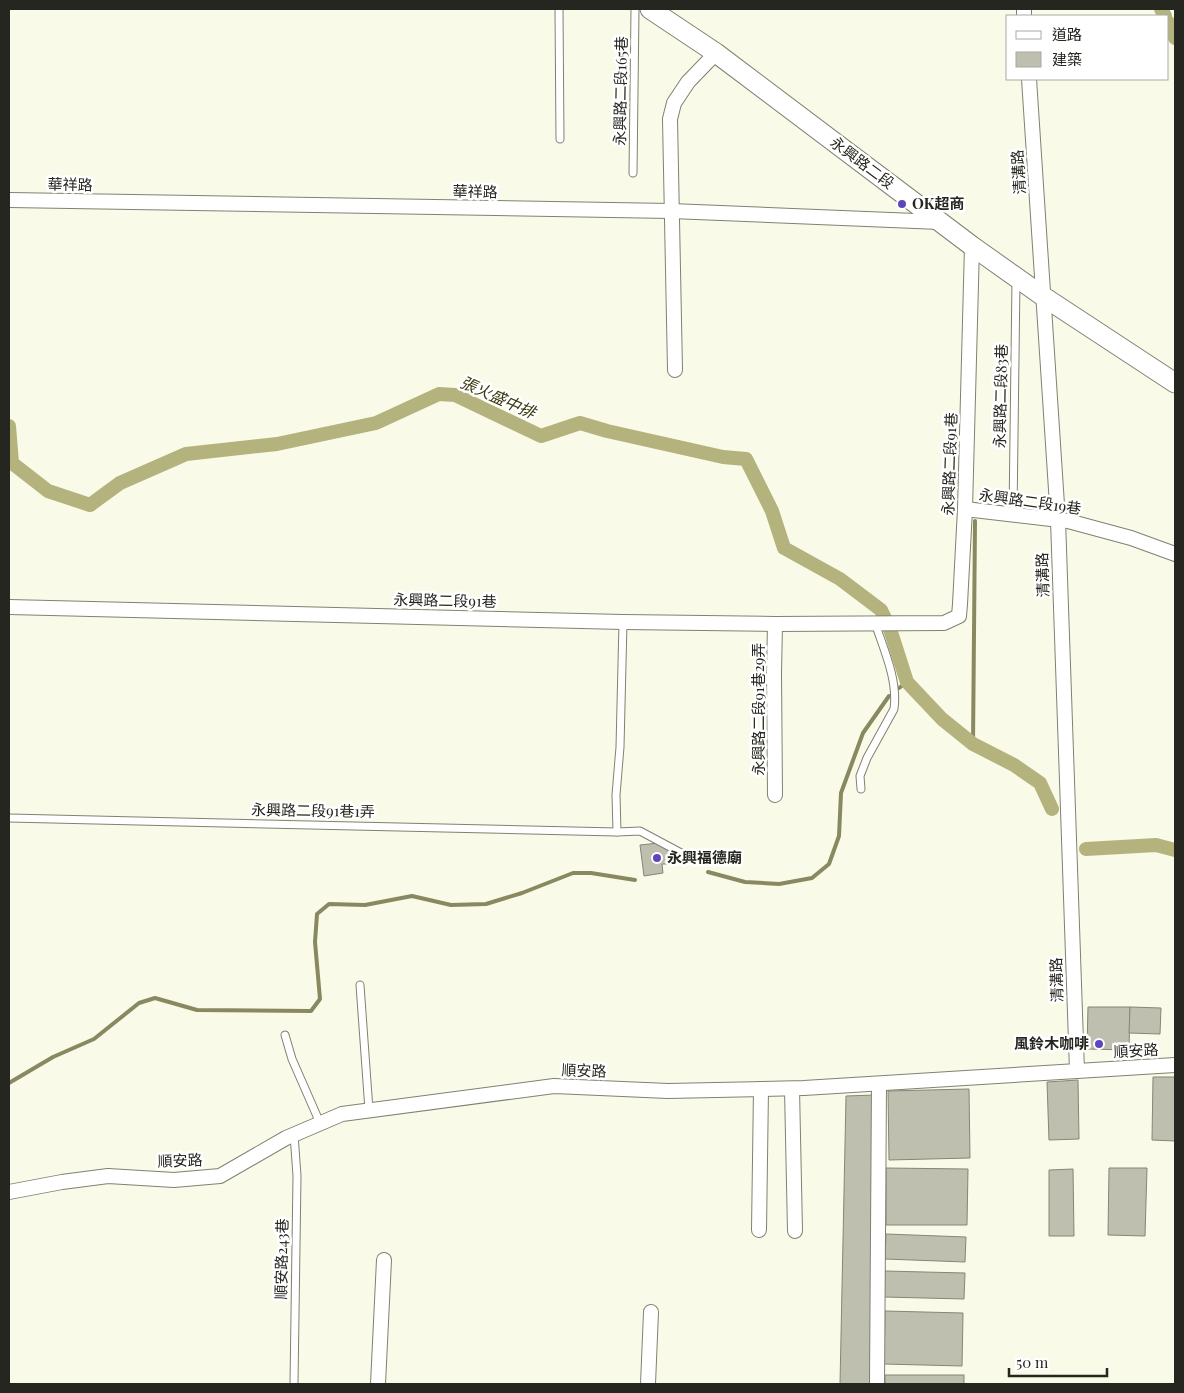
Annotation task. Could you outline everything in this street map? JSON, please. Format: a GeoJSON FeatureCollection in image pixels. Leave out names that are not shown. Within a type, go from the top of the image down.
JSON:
{"type":"FeatureCollection","features":[{"type":"Feature","properties":{"kind":"street","name":"永興路二段"},"geometry":{"type":"LineString","coordinates":[[650,9],[716,53],[972,246],[1044,297],[1175,384]]}},
{"type":"Feature","properties":{"kind":"street"},"geometry":{"type":"LineString","coordinates":[[675,370],[670,120],[674,103],[688,82],[716,53]]}},
{"type":"Feature","properties":{"kind":"street","name":"清溝路"},"geometry":{"type":"LineString","coordinates":[[1029,80],[1058,520],[1077,1072]]}},
{"type":"Feature","properties":{"kind":"street","name":"華祥路"},"geometry":{"type":"LineString","coordinates":[[9,200],[672,211],[940,222]]}},
{"type":"Feature","properties":{"kind":"street","name":"永興路二段91巷"},"geometry":{"type":"LineString","coordinates":[[9,607],[623,622],[775,624],[944,623],[959,616],[965,509],[972,246]]}},
{"type":"Feature","properties":{"kind":"street","name":"永興路二段19巷"},"geometry":{"type":"LineString","coordinates":[[965,509],[1068,520],[1131,538],[1175,554]]}},
{"type":"Feature","properties":{"kind":"street","name":"永興路二段91巷29弄"},"geometry":{"type":"LineString","coordinates":[[775,624],[775,794]]}},
{"type":"Feature","properties":{"kind":"street","name":"順安路"},"geometry":{"type":"LineString","coordinates":[[9,1192],[108,1176],[174,1180],[220,1176],[286,1138],[342,1114],[554,1086],[668,1091],[792,1088],[1175,1065]]}},
{"type":"Feature","properties":{"kind":"street"},"geometry":{"type":"LineString","coordinates":[[877,1384],[879,1084]]}},
{"type":"Feature","properties":{"kind":"street"},"geometry":{"type":"LineString","coordinates":[[792,1088],[795,1231]]}},
{"type":"Feature","properties":{"kind":"street"},"geometry":{"type":"LineString","coordinates":[[759,1230],[761,1089]]}},
{"type":"Feature","properties":{"kind":"street"},"geometry":{"type":"LineString","coordinates":[[378,1384],[384,1260]]}},
{"type":"Feature","properties":{"kind":"street"},"geometry":{"type":"LineString","coordinates":[[648,1384],[651,1312]]}},
{"type":"Feature","properties":{"kind":"lane"},"geometry":{"type":"LineString","coordinates":[[559,9],[560,139]]}},
{"type":"Feature","properties":{"kind":"lane","name":"永興路二段165巷"},"geometry":{"type":"LineString","coordinates":[[633,173],[635,9]]}},
{"type":"Feature","properties":{"kind":"lane","name":"永興路二段83巷"},"geometry":{"type":"LineString","coordinates":[[1013,514],[1016,277]]}},
{"type":"Feature","properties":{"kind":"lane"},"geometry":{"type":"LineString","coordinates":[[617,832],[616,795],[620,747],[623,622]]}},
{"type":"Feature","properties":{"kind":"lane"},"geometry":{"type":"LineString","coordinates":[[861,789],[860,776],[867,758],[894,709],[895,703],[883,623]]}},
{"type":"Feature","properties":{"kind":"lane","name":"永興路二段91巷1弄"},"geometry":{"type":"LineString","coordinates":[[9,818],[640,831],[684,855],[702,860]]}},
{"type":"Feature","properties":{"kind":"lane"},"geometry":{"type":"LineString","coordinates":[[360,985],[369,1110]]}},
{"type":"Feature","properties":{"kind":"lane"},"geometry":{"type":"LineString","coordinates":[[285,1036],[292,1059],[320,1123]]}},
{"type":"Feature","properties":{"kind":"lane","name":"順安路243巷"},"geometry":{"type":"LineString","coordinates":[[294,1134],[297,1176],[294,1384]]}},
{"type":"Feature","properties":{"kind":"building","name":"永興福德廟"},"geometry":{"type":"Polygon","coordinates":[[[659,843],[673,852],[673,864],[662,864],[663,873],[644,876],[640,845],[659,843]]]}},
{"type":"Feature","properties":{"kind":"building"},"geometry":{"type":"Polygon","coordinates":[[[1088,1007],[1130,1007],[1129,1050],[1087,1049],[1088,1007]]]}},
{"type":"Feature","properties":{"kind":"building"},"geometry":{"type":"Polygon","coordinates":[[[1130,1007],[1161,1008],[1160,1034],[1129,1033],[1130,1007]]]}},
{"type":"Feature","properties":{"kind":"building"},"geometry":{"type":"Polygon","coordinates":[[[1153,1077],[1175,1077],[1175,1141],[1152,1140],[1153,1077]]]}},
{"type":"Feature","properties":{"kind":"building"},"geometry":{"type":"Polygon","coordinates":[[[1078,1080],[1079,1139],[1049,1140],[1047,1082],[1078,1080]]]}},
{"type":"Feature","properties":{"kind":"building"},"geometry":{"type":"Polygon","coordinates":[[[969,1089],[970,1158],[889,1160],[888,1091],[969,1089]]]}},
{"type":"Feature","properties":{"kind":"building"},"geometry":{"type":"Polygon","coordinates":[[[875,1095],[871,1384],[840,1384],[846,1096],[875,1095]]]}},
{"type":"Feature","properties":{"kind":"building"},"geometry":{"type":"Polygon","coordinates":[[[886,1168],[968,1169],[967,1225],[886,1225],[886,1168]]]}},
{"type":"Feature","properties":{"kind":"building"},"geometry":{"type":"Polygon","coordinates":[[[1109,1168],[1147,1168],[1145,1236],[1108,1235],[1109,1168]]]}},
{"type":"Feature","properties":{"kind":"building"},"geometry":{"type":"Polygon","coordinates":[[[1073,1169],[1074,1236],[1049,1236],[1049,1170],[1073,1169]]]}},
{"type":"Feature","properties":{"kind":"building"},"geometry":{"type":"Polygon","coordinates":[[[886,1234],[966,1237],[965,1262],[885,1259],[886,1234]]]}},
{"type":"Feature","properties":{"kind":"building"},"geometry":{"type":"Polygon","coordinates":[[[885,1271],[965,1273],[964,1299],[884,1297],[885,1271]]]}},
{"type":"Feature","properties":{"kind":"building"},"geometry":{"type":"Polygon","coordinates":[[[885,1311],[963,1313],[962,1366],[884,1364],[885,1311]]]}},
{"type":"Feature","properties":{"kind":"building"},"geometry":{"type":"Polygon","coordinates":[[[885,1375],[964,1375],[964,1384],[885,1384],[885,1375]]]}},
{"type":"Feature","properties":{"kind":"waterway"},"geometry":{"type":"LineString","coordinates":[[1161,9],[1164,15]]}},
{"type":"Feature","properties":{"kind":"waterway"},"geometry":{"type":"LineString","coordinates":[[1169,24],[1175,38]]}},
{"type":"Feature","properties":{"kind":"waterway","name":"張火盛中排"},"geometry":{"type":"LineString","coordinates":[[9,426],[12,463],[48,491],[90,505],[120,483],[186,454],[277,444],[376,423],[439,394],[455,395],[541,436],[580,423],[607,431],[723,457],[746,459],[772,511],[784,548],[840,579],[881,610],[890,629],[907,682],[942,719],[973,744],[1014,765],[1040,783],[1052,809]]}},
{"type":"Feature","properties":{"kind":"waterway"},"geometry":{"type":"LineString","coordinates":[[973,744],[975,521]]}},
{"type":"Feature","properties":{"kind":"waterway"},"geometry":{"type":"LineString","coordinates":[[899,688],[907,682]]}},
{"type":"Feature","properties":{"kind":"waterway"},"geometry":{"type":"LineString","coordinates":[[708,872],[745,882],[779,884],[812,878],[829,864],[839,836],[841,793],[863,733],[889,696]]}},
{"type":"Feature","properties":{"kind":"waterway"},"geometry":{"type":"LineString","coordinates":[[1086,849],[1156,845],[1175,850]]}},
{"type":"Feature","properties":{"kind":"waterway"},"geometry":{"type":"LineString","coordinates":[[9,1083],[53,1057],[94,1039],[139,1003],[155,998],[197,1010],[311,1011],[320,999],[315,942],[317,914],[329,904],[365,905],[412,896],[451,905],[486,904],[522,893],[573,873],[591,873],[635,880]]}},
{"type":"Feature","properties":{"kind":"place","name":"OK超商"},"geometry":{"type":"Point","coordinates":[902,204]}},
{"type":"Feature","properties":{"kind":"place","name":"永興福德廟"},"geometry":{"type":"Point","coordinates":[657,858]}},
{"type":"Feature","properties":{"kind":"place","name":"風鈴木咖啡"},"geometry":{"type":"Point","coordinates":[1099,1044]}}]}
